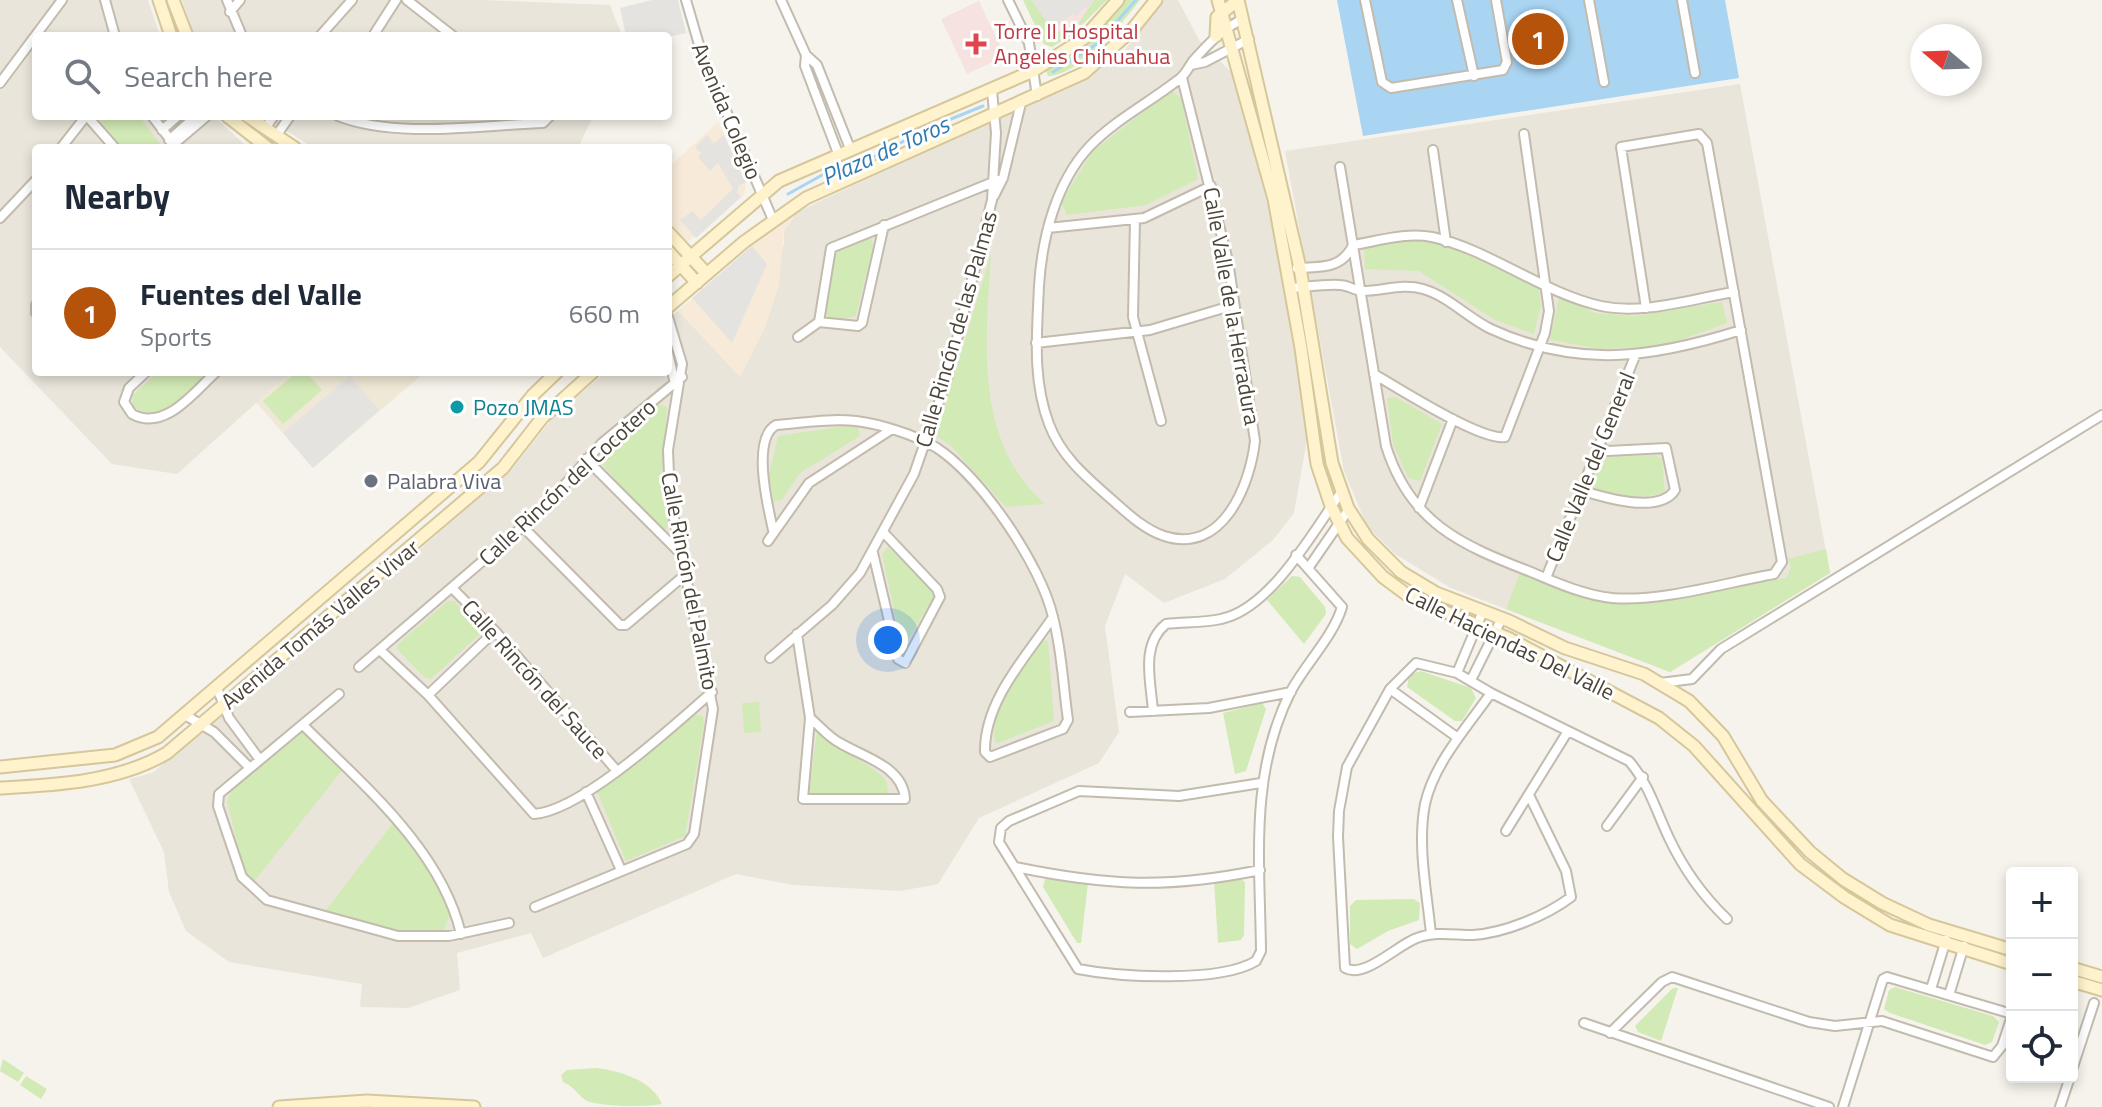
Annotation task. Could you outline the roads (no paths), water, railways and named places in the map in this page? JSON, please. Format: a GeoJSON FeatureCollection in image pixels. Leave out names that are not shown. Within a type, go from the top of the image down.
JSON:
{"type":"FeatureCollection","features":[{"type":"Feature","properties":{"kind":"main road"},"geometry":{"type":"LineString","coordinates":[[159,0],[170,32]]}},
{"type":"Feature","properties":{"kind":"main road"},"geometry":{"type":"LineString","coordinates":[[173,0],[185,32]]}},
{"type":"Feature","properties":{"kind":"main road"},"geometry":{"type":"LineString","coordinates":[[672,273],[788,176],[1033,71],[1083,39],[1118,0]]}},
{"type":"Feature","properties":{"kind":"main road"},"geometry":{"type":"LineString","coordinates":[[672,304],[773,220],[814,194],[1084,73],[1108,55],[1156,0]]}},
{"type":"Feature","properties":{"kind":"main road"},"geometry":{"type":"LineString","coordinates":[[1216,36],[1215,23],[1220,6],[1238,0]]}},
{"type":"Feature","properties":{"kind":"main road","name":"Calle Haciendas Del Valle"},"geometry":{"type":"LineString","coordinates":[[1238,0],[1249,39],[1332,463],[1349,509],[1368,539],[1401,572],[1436,593],[1502,618],[1565,648],[1660,683],[1689,701],[1723,736],[1762,801],[1810,852],[1882,903],[1949,931],[2006,948]]}},
{"type":"Feature","properties":{"kind":"main road","name":"Calle Haciendas Del Valle"},"geometry":{"type":"LineString","coordinates":[[1220,6],[1226,27],[1227,51],[1294,268]]}},
{"type":"Feature","properties":{"kind":"main road"},"geometry":{"type":"LineString","coordinates":[[232,120],[263,144]]}},
{"type":"Feature","properties":{"kind":"main road"},"geometry":{"type":"LineString","coordinates":[[253,120],[289,144]]}},
{"type":"Feature","properties":{"kind":"main road"},"geometry":{"type":"LineString","coordinates":[[672,238],[697,283]]}},
{"type":"Feature","properties":{"kind":"main road"},"geometry":{"type":"LineString","coordinates":[[672,253],[707,274]]}},
{"type":"Feature","properties":{"kind":"main road","name":"Calle Haciendas Del Valle"},"geometry":{"type":"LineString","coordinates":[[1297,287],[1317,464],[1339,524],[1369,564],[1394,586],[1429,607],[1494,633],[1659,718],[1694,746],[1800,864],[1844,897],[1890,925],[2006,962]]}},
{"type":"Feature","properties":{"kind":"main road","name":"Avenida Tomás Valles Vivar"},"geometry":{"type":"LineString","coordinates":[[0,767],[127,752],[158,737],[479,462],[533,395],[553,376]]}},
{"type":"Feature","properties":{"kind":"main road","name":"Avenida Tomás Valles Vivar"},"geometry":{"type":"LineString","coordinates":[[0,788],[126,772],[167,753],[503,468],[542,418],[589,376]]}},
{"type":"Feature","properties":{"kind":"main road"},"geometry":{"type":"LineString","coordinates":[[2078,970],[2102,977]]}},
{"type":"Feature","properties":{"kind":"main road"},"geometry":{"type":"LineString","coordinates":[[2078,983],[2102,990]]}},
{"type":"Feature","properties":{"kind":"main road"},"geometry":{"type":"LineString","coordinates":[[279,1107],[367,1101],[474,1107]]}},
{"type":"Feature","properties":{"kind":"street"},"geometry":{"type":"LineString","coordinates":[[38,32],[62,0]]}},
{"type":"Feature","properties":{"kind":"street"},"geometry":{"type":"LineString","coordinates":[[105,0],[114,32]]}},
{"type":"Feature","properties":{"kind":"street"},"geometry":{"type":"LineString","coordinates":[[227,0],[240,32]]}},
{"type":"Feature","properties":{"kind":"street"},"geometry":{"type":"LineString","coordinates":[[230,12],[240,0]]}},
{"type":"Feature","properties":{"kind":"street"},"geometry":{"type":"LineString","coordinates":[[324,32],[352,0]]}},
{"type":"Feature","properties":{"kind":"street"},"geometry":{"type":"LineString","coordinates":[[376,32],[396,0]]}},
{"type":"Feature","properties":{"kind":"street"},"geometry":{"type":"LineString","coordinates":[[407,0],[448,32]]}},
{"type":"Feature","properties":{"kind":"street","name":"Avenida Colegio"},"geometry":{"type":"LineString","coordinates":[[686,0],[702,55],[773,220]]}},
{"type":"Feature","properties":{"kind":"street"},"geometry":{"type":"LineString","coordinates":[[781,0],[806,55],[817,65],[851,151]]}},
{"type":"Feature","properties":{"kind":"street"},"geometry":{"type":"LineString","coordinates":[[1008,0],[1029,43],[1037,96]]}},
{"type":"Feature","properties":{"kind":"street"},"geometry":{"type":"LineString","coordinates":[[1365,0],[1386,87],[1474,76],[1505,68],[1507,62],[1496,0]]}},
{"type":"Feature","properties":{"kind":"street"},"geometry":{"type":"LineString","coordinates":[[1457,0],[1474,76]]}},
{"type":"Feature","properties":{"kind":"street"},"geometry":{"type":"LineString","coordinates":[[1589,0],[1604,82]]}},
{"type":"Feature","properties":{"kind":"street"},"geometry":{"type":"LineString","coordinates":[[1682,0],[1695,73]]}},
{"type":"Feature","properties":{"kind":"street","name":"Calle Valle de la Herradura"},"geometry":{"type":"LineString","coordinates":[[1182,78],[1211,186],[1254,429],[1254,452],[1236,506],[1216,526],[1190,539],[1165,536],[1151,530],[1071,462],[1055,437],[1040,397],[1036,343],[1040,269],[1048,228],[1065,187],[1090,146],[1182,78],[1216,36],[1243,19]]}},
{"type":"Feature","properties":{"kind":"street"},"geometry":{"type":"LineString","coordinates":[[1216,36],[1227,51]]}},
{"type":"Feature","properties":{"kind":"street"},"geometry":{"type":"LineString","coordinates":[[1190,65],[1205,62],[1249,39]]}},
{"type":"Feature","properties":{"kind":"street"},"geometry":{"type":"LineString","coordinates":[[0,83],[32,40]]}},
{"type":"Feature","properties":{"kind":"street"},"geometry":{"type":"LineString","coordinates":[[806,55],[805,66],[839,156]]}},
{"type":"Feature","properties":{"kind":"street","name":"Calle Rincón de las Palmas"},"geometry":{"type":"LineString","coordinates":[[770,658],[841,596],[873,552],[905,495],[947,379],[998,180],[992,91]]}},
{"type":"Feature","properties":{"kind":"street"},"geometry":{"type":"LineString","coordinates":[[819,322],[829,250],[998,180],[1021,103]]}},
{"type":"Feature","properties":{"kind":"street"},"geometry":{"type":"LineString","coordinates":[[64,144],[83,120]]}},
{"type":"Feature","properties":{"kind":"street"},"geometry":{"type":"LineString","coordinates":[[90,120],[111,144]]}},
{"type":"Feature","properties":{"kind":"street"},"geometry":{"type":"LineString","coordinates":[[157,123],[188,120]]}},
{"type":"Feature","properties":{"kind":"street"},"geometry":{"type":"LineString","coordinates":[[157,123],[173,144],[188,120]]}},
{"type":"Feature","properties":{"kind":"street"},"geometry":{"type":"LineString","coordinates":[[265,128],[271,120]]}},
{"type":"Feature","properties":{"kind":"street"},"geometry":{"type":"LineString","coordinates":[[276,136],[287,120]]}},
{"type":"Feature","properties":{"kind":"street"},"geometry":{"type":"LineString","coordinates":[[348,120],[357,124],[411,128],[543,123],[546,120]]}},
{"type":"Feature","properties":{"kind":"street"},"geometry":{"type":"LineString","coordinates":[[411,128],[416,120]]}},
{"type":"Feature","properties":{"kind":"street"},"geometry":{"type":"LineString","coordinates":[[1374,374],[1453,419],[1497,438],[1505,437],[1548,323],[1549,288],[1524,134]]}},
{"type":"Feature","properties":{"kind":"street"},"geometry":{"type":"LineString","coordinates":[[1340,167],[1391,461],[1419,508],[1455,539],[1546,578],[1599,595],[1640,597],[1774,574],[1780,570],[1782,562],[1706,139],[1699,134],[1627,143],[1620,152],[1646,308]]}},
{"type":"Feature","properties":{"kind":"street"},"geometry":{"type":"LineString","coordinates":[[996,142],[1011,144]]}},
{"type":"Feature","properties":{"kind":"street"},"geometry":{"type":"LineString","coordinates":[[1433,150],[1446,242]]}},
{"type":"Feature","properties":{"kind":"street"},"geometry":{"type":"LineString","coordinates":[[2,214],[32,184]]}},
{"type":"Feature","properties":{"kind":"street"},"geometry":{"type":"LineString","coordinates":[[1048,228],[1135,220],[1211,186]]}},
{"type":"Feature","properties":{"kind":"street"},"geometry":{"type":"LineString","coordinates":[[1135,220],[1136,333],[1161,421]]}},
{"type":"Feature","properties":{"kind":"street"},"geometry":{"type":"LineString","coordinates":[[798,337],[819,322],[862,323],[884,225]]}},
{"type":"Feature","properties":{"kind":"street"},"geometry":{"type":"LineString","coordinates":[[1294,268],[1341,262],[1353,245],[1418,236],[1446,242],[1549,288],[1601,306],[1646,308],[1734,292]]}},
{"type":"Feature","properties":{"kind":"street"},"geometry":{"type":"LineString","coordinates":[[1297,287],[1343,285],[1360,291],[1391,287],[1424,290],[1469,318],[1539,348],[1601,356],[1635,356],[1741,330]]}},
{"type":"Feature","properties":{"kind":"street"},"geometry":{"type":"LineString","coordinates":[[1036,343],[1136,333],[1234,305]]}},
{"type":"Feature","properties":{"kind":"street","name":"Calle Rincón del Palmito"},"geometry":{"type":"LineString","coordinates":[[535,907],[692,841],[712,733],[712,692],[681,554],[667,465],[678,383],[678,340],[672,326]]}},
{"type":"Feature","properties":{"kind":"street"},"geometry":{"type":"LineString","coordinates":[[672,342],[678,340]]}},
{"type":"Feature","properties":{"kind":"street","name":"Calle Valle del General"},"geometry":{"type":"LineString","coordinates":[[1546,578],[1635,356]]}},
{"type":"Feature","properties":{"kind":"street","name":"Calle Rincón del Palmito"},"geometry":{"type":"LineString","coordinates":[[672,365],[678,383]]}},
{"type":"Feature","properties":{"kind":"street"},"geometry":{"type":"LineString","coordinates":[[142,376],[129,388],[124,402],[132,414],[153,419],[170,414],[212,376]]}},
{"type":"Feature","properties":{"kind":"street","name":"Calle Rincón del Cocotero"},"geometry":{"type":"LineString","coordinates":[[359,667],[523,527],[557,495],[586,459],[678,383]]}},
{"type":"Feature","properties":{"kind":"street"},"geometry":{"type":"LineString","coordinates":[[1660,683],[1692,679],[1721,649],[2102,415]]}},
{"type":"Feature","properties":{"kind":"street"},"geometry":{"type":"LineString","coordinates":[[1419,508],[1453,419]]}},
{"type":"Feature","properties":{"kind":"street"},"geometry":{"type":"LineString","coordinates":[[773,530],[762,467],[770,428],[846,421],[925,442],[954,463],[1001,517],[1035,569],[1053,617],[1067,726],[990,757],[984,748],[999,698],[1053,617]]}},
{"type":"Feature","properties":{"kind":"street"},"geometry":{"type":"LineString","coordinates":[[768,541],[809,483],[889,431]]}},
{"type":"Feature","properties":{"kind":"street"},"geometry":{"type":"LineString","coordinates":[[1580,490],[1635,503],[1668,498],[1675,490],[1666,448],[1608,451],[1597,447]]}},
{"type":"Feature","properties":{"kind":"street"},"geometry":{"type":"LineString","coordinates":[[586,459],[681,554]]}},
{"type":"Feature","properties":{"kind":"street"},"geometry":{"type":"LineString","coordinates":[[1153,711],[1150,647],[1159,629],[1166,624],[1222,619],[1256,603],[1296,555],[1342,491]]}},
{"type":"Feature","properties":{"kind":"street"},"geometry":{"type":"LineString","coordinates":[[1309,567],[1349,509]]}},
{"type":"Feature","properties":{"kind":"street"},"geometry":{"type":"LineString","coordinates":[[523,527],[620,625],[626,625],[686,574]]}},
{"type":"Feature","properties":{"kind":"street"},"geometry":{"type":"LineString","coordinates":[[873,552],[898,659],[905,663],[940,597],[937,589],[884,533]]}},
{"type":"Feature","properties":{"kind":"street"},"geometry":{"type":"LineString","coordinates":[[1261,783],[1179,796],[1079,791],[1009,821],[1001,828],[999,842],[1078,969],[1165,976],[1240,968],[1256,961],[1261,951],[1257,840],[1261,783],[1267,755],[1291,692],[1342,607],[1296,555]]}},
{"type":"Feature","properties":{"kind":"street","name":"Calle Rincón del Sauce"},"geometry":{"type":"LineString","coordinates":[[452,588],[495,631],[617,771]]}},
{"type":"Feature","properties":{"kind":"street"},"geometry":{"type":"LineString","coordinates":[[1457,673],[1483,611]]}},
{"type":"Feature","properties":{"kind":"street"},"geometry":{"type":"LineString","coordinates":[[1471,680],[1502,618]]}},
{"type":"Feature","properties":{"kind":"street"},"geometry":{"type":"LineString","coordinates":[[428,695],[495,631]]}},
{"type":"Feature","properties":{"kind":"street"},"geometry":{"type":"LineString","coordinates":[[797,634],[810,718],[802,796],[805,801],[905,799],[896,780],[880,762],[834,740],[810,718]]}},
{"type":"Feature","properties":{"kind":"street"},"geometry":{"type":"LineString","coordinates":[[380,650],[428,695],[531,813],[540,814],[586,792],[617,771],[712,692]]}},
{"type":"Feature","properties":{"kind":"street"},"geometry":{"type":"LineString","coordinates":[[1529,795],[1566,871],[1571,897],[1499,931],[1431,934],[1415,938],[1356,971],[1349,971],[1343,964],[1344,905],[1339,811],[1347,767],[1390,689],[1416,663],[1457,673],[1629,761],[1643,777],[1679,859],[1700,894],[1727,919]]}},
{"type":"Feature","properties":{"kind":"street"},"geometry":{"type":"LineString","coordinates":[[217,688],[236,729],[260,760]]}},
{"type":"Feature","properties":{"kind":"street"},"geometry":{"type":"LineString","coordinates":[[1390,689],[1458,738]]}},
{"type":"Feature","properties":{"kind":"street"},"geometry":{"type":"LineString","coordinates":[[1130,712],[1209,708],[1291,692]]}},
{"type":"Feature","properties":{"kind":"street"},"geometry":{"type":"LineString","coordinates":[[1431,934],[1425,866],[1425,804],[1458,738],[1491,693]]}},
{"type":"Feature","properties":{"kind":"street"},"geometry":{"type":"LineString","coordinates":[[339,694],[250,768],[218,799],[242,877],[267,900],[398,936],[461,934],[509,923]]}},
{"type":"Feature","properties":{"kind":"street"},"geometry":{"type":"LineString","coordinates":[[185,715],[224,741],[250,768]]}},
{"type":"Feature","properties":{"kind":"street"},"geometry":{"type":"LineString","coordinates":[[303,725],[422,851],[447,892],[461,934]]}},
{"type":"Feature","properties":{"kind":"street"},"geometry":{"type":"LineString","coordinates":[[224,741],[236,729]]}},
{"type":"Feature","properties":{"kind":"street"},"geometry":{"type":"LineString","coordinates":[[1506,831],[1568,731]]}},
{"type":"Feature","properties":{"kind":"street"},"geometry":{"type":"LineString","coordinates":[[1607,826],[1643,777]]}},
{"type":"Feature","properties":{"kind":"street"},"geometry":{"type":"LineString","coordinates":[[586,792],[621,870]]}},
{"type":"Feature","properties":{"kind":"street"},"geometry":{"type":"LineString","coordinates":[[1015,867],[1124,885],[1198,880],[1260,870]]}},
{"type":"Feature","properties":{"kind":"street"},"geometry":{"type":"LineString","coordinates":[[1931,989],[1949,931]]}},
{"type":"Feature","properties":{"kind":"street"},"geometry":{"type":"LineString","coordinates":[[1949,995],[1967,937]]}},
{"type":"Feature","properties":{"kind":"street"},"geometry":{"type":"LineString","coordinates":[[1610,1033],[1662,982],[1672,977],[1809,1022],[1835,1026],[1870,1022],[1910,1027],[1993,1057],[2002,1046],[2006,1034]]}},
{"type":"Feature","properties":{"kind":"street"},"geometry":{"type":"LineString","coordinates":[[1843,1107],[1887,977],[2006,1013]]}},
{"type":"Feature","properties":{"kind":"street"},"geometry":{"type":"LineString","coordinates":[[2078,1052],[2094,1003]]}},
{"type":"Feature","properties":{"kind":"street"},"geometry":{"type":"LineString","coordinates":[[1584,1023],[1829,1107]]}},
{"type":"Feature","properties":{"kind":"street"},"geometry":{"type":"LineString","coordinates":[[2078,1034],[2084,1035]]}},
{"type":"Feature","properties":{"kind":"street"},"geometry":{"type":"LineString","coordinates":[[2060,1107],[2068,1083]]}},
{"type":"Feature","properties":{"kind":"water"},"geometry":{"type":"Polygon","coordinates":[[[1337,0],[1725,0],[1739,78],[1363,136],[1337,0]]]}},
{"type":"Feature","properties":{"kind":"waterway","name":"Plaza de Toros"},"geometry":{"type":"LineString","coordinates":[[1053,72],[1097,44],[1136,0]]}},
{"type":"Feature","properties":{"kind":"waterway","name":"Plaza de Toros"},"geometry":{"type":"LineString","coordinates":[[788,194],[824,174],[860,164],[929,128],[983,106]]}},
{"type":"Feature","properties":{"kind":"place","name":"Fuentes del Valle"},"geometry":{"type":"Point","coordinates":[1538,39]}},
{"type":"Feature","properties":{"kind":"place","name":"Torre II Hospital Angeles Chihuahua"},"geometry":{"type":"Point","coordinates":[976,44]}},
{"type":"Feature","properties":{"kind":"place","name":"Pozo JMAS"},"geometry":{"type":"Point","coordinates":[457,407]}},
{"type":"Feature","properties":{"kind":"place","name":"Palabra Viva"},"geometry":{"type":"Point","coordinates":[371,481]}}]}
